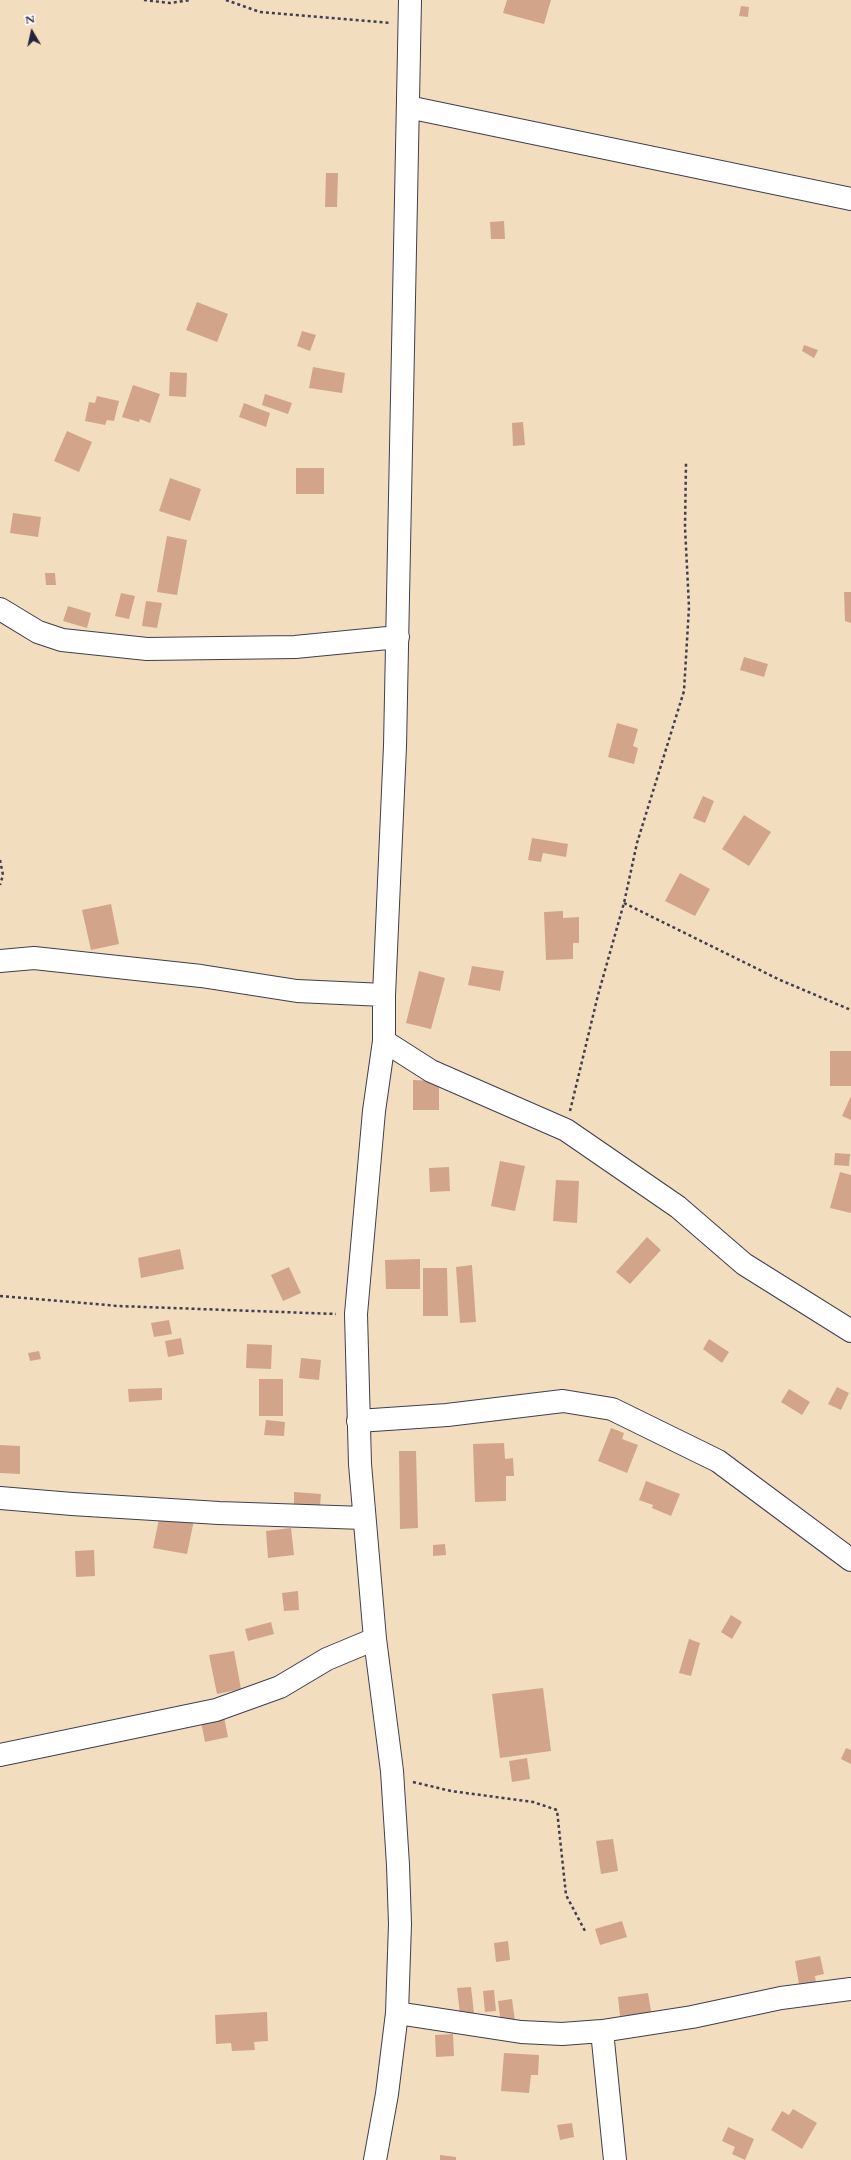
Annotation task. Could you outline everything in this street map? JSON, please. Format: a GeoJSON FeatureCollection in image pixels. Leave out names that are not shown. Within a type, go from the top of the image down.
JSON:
{"type":"FeatureCollection","features":[{"type":"Feature","properties":{"kind":"street"},"geometry":{"type":"LineString","coordinates":[[375,2160],[388,2094],[397,2013],[400,1917],[392,1771],[375,1639],[364,1518],[358,1421],[356,1314],[374,1111],[384,1042],[384,995],[396,746],[410,0]]}},
{"type":"Feature","properties":{"kind":"street"},"geometry":{"type":"LineString","coordinates":[[408,108],[851,199]]}},
{"type":"Feature","properties":{"kind":"street"},"geometry":{"type":"LineString","coordinates":[[0,609],[38,632],[62,640],[147,649],[295,647],[398,637]]}},
{"type":"Feature","properties":{"kind":"street"},"geometry":{"type":"LineString","coordinates":[[0,961],[34,958],[201,976],[297,991],[384,995]]}},
{"type":"Feature","properties":{"kind":"street"},"geometry":{"type":"LineString","coordinates":[[384,1042],[431,1071],[566,1130],[678,1207],[744,1264],[851,1331]]}},
{"type":"Feature","properties":{"kind":"street"},"geometry":{"type":"LineString","coordinates":[[358,1421],[446,1416],[563,1401],[612,1409],[718,1461],[851,1560]]}},
{"type":"Feature","properties":{"kind":"street"},"geometry":{"type":"LineString","coordinates":[[0,1498],[219,1513],[364,1518]]}},
{"type":"Feature","properties":{"kind":"street"},"geometry":{"type":"LineString","coordinates":[[0,1755],[216,1710],[280,1687],[327,1659],[375,1639]]}},
{"type":"Feature","properties":{"kind":"street"},"geometry":{"type":"LineString","coordinates":[[397,2013],[521,2032],[562,2034],[602,2031],[692,2017],[781,1998],[851,1989]]}},
{"type":"Feature","properties":{"kind":"street"},"geometry":{"type":"LineString","coordinates":[[602,2031],[615,2160]]}},
{"type":"Feature","properties":{"kind":"path"},"geometry":{"type":"LineString","coordinates":[[144,0],[170,3],[191,0]]}},
{"type":"Feature","properties":{"kind":"path"},"geometry":{"type":"LineString","coordinates":[[226,0],[260,12],[410,24]]}},
{"type":"Feature","properties":{"kind":"path"},"geometry":{"type":"LineString","coordinates":[[566,1130],[598,995],[624,903],[637,843],[684,691],[689,607],[684,527],[686,463]]}},
{"type":"Feature","properties":{"kind":"path"},"geometry":{"type":"LineString","coordinates":[[0,860],[4,875],[0,885]]}},
{"type":"Feature","properties":{"kind":"path"},"geometry":{"type":"LineString","coordinates":[[624,903],[780,980],[851,1010]]}},
{"type":"Feature","properties":{"kind":"path"},"geometry":{"type":"LineString","coordinates":[[0,1296],[118,1306],[356,1314]]}},
{"type":"Feature","properties":{"kind":"path"},"geometry":{"type":"LineString","coordinates":[[392,1771],[418,1785],[533,1802],[557,1810],[566,1895],[584,1931]]}},
{"type":"Feature","properties":{"kind":"building"},"geometry":{"type":"Polygon","coordinates":[[[507,0],[551,0],[544,24],[503,13],[507,0]]]}},
{"type":"Feature","properties":{"kind":"building"},"geometry":{"type":"Polygon","coordinates":[[[741,6],[749,7],[748,17],[739,16],[741,6]]]}},
{"type":"Feature","properties":{"kind":"building"},"geometry":{"type":"Polygon","coordinates":[[[326,173],[338,173],[337,207],[325,207],[326,173]]]}},
{"type":"Feature","properties":{"kind":"building"},"geometry":{"type":"Polygon","coordinates":[[[504,221],[505,239],[491,239],[490,222],[504,221]]]}},
{"type":"Feature","properties":{"kind":"building"},"geometry":{"type":"Polygon","coordinates":[[[197,302],[228,314],[217,342],[186,330],[197,302]]]}},
{"type":"Feature","properties":{"kind":"building"},"geometry":{"type":"Polygon","coordinates":[[[302,331],[316,335],[310,351],[297,346],[302,331]]]}},
{"type":"Feature","properties":{"kind":"building"},"geometry":{"type":"Polygon","coordinates":[[[804,345],[818,350],[814,358],[802,351],[804,345]]]}},
{"type":"Feature","properties":{"kind":"building"},"geometry":{"type":"Polygon","coordinates":[[[313,367],[345,373],[342,393],[309,388],[313,367]]]}},
{"type":"Feature","properties":{"kind":"building"},"geometry":{"type":"Polygon","coordinates":[[[170,372],[187,373],[186,397],[169,396],[170,372]]]}},
{"type":"Feature","properties":{"kind":"building"},"geometry":{"type":"Polygon","coordinates":[[[133,385],[160,394],[150,423],[140,419],[139,422],[122,417],[133,385]]]}},
{"type":"Feature","properties":{"kind":"building"},"geometry":{"type":"Polygon","coordinates":[[[265,394],[292,403],[288,414],[262,405],[265,394]]]}},
{"type":"Feature","properties":{"kind":"building"},"geometry":{"type":"Polygon","coordinates":[[[97,396],[119,401],[114,421],[107,420],[105,425],[85,421],[89,402],[95,403],[97,396]]]}},
{"type":"Feature","properties":{"kind":"building"},"geometry":{"type":"Polygon","coordinates":[[[244,403],[270,413],[266,427],[239,417],[244,403]]]}},
{"type":"Feature","properties":{"kind":"building"},"geometry":{"type":"Polygon","coordinates":[[[523,422],[525,445],[513,446],[512,423],[523,422]]]}},
{"type":"Feature","properties":{"kind":"building"},"geometry":{"type":"Polygon","coordinates":[[[67,431],[92,442],[79,472],[54,461],[67,431]]]}},
{"type":"Feature","properties":{"kind":"building"},"geometry":{"type":"Polygon","coordinates":[[[296,468],[324,468],[324,494],[296,494],[296,468]]]}},
{"type":"Feature","properties":{"kind":"building"},"geometry":{"type":"Polygon","coordinates":[[[170,478],[201,489],[190,521],[159,511],[170,478]]]}},
{"type":"Feature","properties":{"kind":"building"},"geometry":{"type":"Polygon","coordinates":[[[13,513],[41,517],[38,537],[10,533],[13,513]]]}},
{"type":"Feature","properties":{"kind":"building"},"geometry":{"type":"Polygon","coordinates":[[[167,536],[187,540],[177,595],[157,592],[167,536]]]}},
{"type":"Feature","properties":{"kind":"building"},"geometry":{"type":"Polygon","coordinates":[[[45,573],[55,573],[56,585],[46,585],[45,573]]]}},
{"type":"Feature","properties":{"kind":"building"},"geometry":{"type":"Polygon","coordinates":[[[844,592],[851,592],[851,623],[845,621],[844,592]]]}},
{"type":"Feature","properties":{"kind":"building"},"geometry":{"type":"Polygon","coordinates":[[[121,593],[135,596],[129,619],[115,616],[121,593]]]}},
{"type":"Feature","properties":{"kind":"building"},"geometry":{"type":"Polygon","coordinates":[[[146,601],[162,603],[157,628],[142,626],[146,601]]]}},
{"type":"Feature","properties":{"kind":"building"},"geometry":{"type":"Polygon","coordinates":[[[68,606],[91,613],[87,628],[63,621],[68,606]]]}},
{"type":"Feature","properties":{"kind":"building"},"geometry":{"type":"Polygon","coordinates":[[[744,657],[768,664],[764,677],[740,670],[744,657]]]}},
{"type":"Feature","properties":{"kind":"building"},"geometry":{"type":"Polygon","coordinates":[[[617,723],[638,729],[633,746],[638,748],[634,764],[608,757],[617,723]]]}},
{"type":"Feature","properties":{"kind":"building"},"geometry":{"type":"Polygon","coordinates":[[[703,796],[714,801],[705,823],[693,818],[703,796]]]}},
{"type":"Feature","properties":{"kind":"building"},"geometry":{"type":"Polygon","coordinates":[[[744,815],[771,832],[749,866],[722,849],[744,815]]]}},
{"type":"Feature","properties":{"kind":"building"},"geometry":{"type":"Polygon","coordinates":[[[532,838],[568,844],[566,857],[543,853],[541,862],[528,860],[532,838]]]}},
{"type":"Feature","properties":{"kind":"building"},"geometry":{"type":"Polygon","coordinates":[[[680,873],[710,889],[695,916],[665,901],[680,873]]]}},
{"type":"Feature","properties":{"kind":"building"},"geometry":{"type":"Polygon","coordinates":[[[111,904],[119,944],[91,950],[82,910],[111,904]]]}},
{"type":"Feature","properties":{"kind":"building"},"geometry":{"type":"Polygon","coordinates":[[[563,911],[563,918],[579,917],[579,943],[573,943],[573,959],[546,960],[544,912],[563,911]]]}},
{"type":"Feature","properties":{"kind":"building"},"geometry":{"type":"Polygon","coordinates":[[[472,966],[504,971],[500,991],[468,985],[472,966]]]}},
{"type":"Feature","properties":{"kind":"building"},"geometry":{"type":"Polygon","coordinates":[[[419,971],[445,978],[431,1029],[406,1023],[419,971]]]}},
{"type":"Feature","properties":{"kind":"building"},"geometry":{"type":"Polygon","coordinates":[[[830,1051],[851,1051],[851,1086],[830,1086],[830,1051]]]}},
{"type":"Feature","properties":{"kind":"building"},"geometry":{"type":"Polygon","coordinates":[[[413,1080],[439,1081],[439,1110],[413,1110],[413,1080]]]}},
{"type":"Feature","properties":{"kind":"building"},"geometry":{"type":"Polygon","coordinates":[[[851,1096],[851,1120],[842,1116],[851,1096]]]}},
{"type":"Feature","properties":{"kind":"building"},"geometry":{"type":"Polygon","coordinates":[[[835,1153],[850,1154],[849,1166],[834,1165],[835,1153]]]}},
{"type":"Feature","properties":{"kind":"building"},"geometry":{"type":"Polygon","coordinates":[[[500,1161],[525,1166],[515,1211],[491,1206],[500,1161]]]}},
{"type":"Feature","properties":{"kind":"building"},"geometry":{"type":"Polygon","coordinates":[[[449,1167],[450,1191],[430,1192],[429,1168],[449,1167]]]}},
{"type":"Feature","properties":{"kind":"building"},"geometry":{"type":"Polygon","coordinates":[[[840,1172],[851,1175],[851,1213],[830,1208],[840,1172]]]}},
{"type":"Feature","properties":{"kind":"building"},"geometry":{"type":"Polygon","coordinates":[[[556,1180],[579,1181],[577,1223],[553,1221],[556,1180]]]}},
{"type":"Feature","properties":{"kind":"building"},"geometry":{"type":"Polygon","coordinates":[[[647,1237],[661,1250],[630,1284],[616,1272],[647,1237]]]}},
{"type":"Feature","properties":{"kind":"building"},"geometry":{"type":"Polygon","coordinates":[[[180,1249],[184,1269],[141,1278],[138,1258],[180,1249]]]}},
{"type":"Feature","properties":{"kind":"building"},"geometry":{"type":"Polygon","coordinates":[[[420,1259],[420,1289],[386,1289],[385,1260],[420,1259]]]}},
{"type":"Feature","properties":{"kind":"building"},"geometry":{"type":"Polygon","coordinates":[[[472,1265],[476,1322],[460,1323],[456,1267],[472,1265]]]}},
{"type":"Feature","properties":{"kind":"building"},"geometry":{"type":"Polygon","coordinates":[[[289,1267],[301,1293],[283,1301],[271,1275],[289,1267]]]}},
{"type":"Feature","properties":{"kind":"building"},"geometry":{"type":"Polygon","coordinates":[[[423,1268],[447,1268],[448,1316],[423,1316],[423,1268]]]}},
{"type":"Feature","properties":{"kind":"building"},"geometry":{"type":"Polygon","coordinates":[[[169,1320],[172,1334],[154,1337],[151,1323],[169,1320]]]}},
{"type":"Feature","properties":{"kind":"building"},"geometry":{"type":"Polygon","coordinates":[[[181,1338],[184,1354],[168,1357],[165,1341],[181,1338]]]}},
{"type":"Feature","properties":{"kind":"building"},"geometry":{"type":"Polygon","coordinates":[[[709,1339],[729,1352],[722,1363],[703,1349],[709,1339]]]}},
{"type":"Feature","properties":{"kind":"building"},"geometry":{"type":"Polygon","coordinates":[[[247,1344],[272,1345],[271,1369],[246,1368],[247,1344]]]}},
{"type":"Feature","properties":{"kind":"building"},"geometry":{"type":"Polygon","coordinates":[[[39,1351],[41,1359],[30,1361],[28,1353],[39,1351]]]}},
{"type":"Feature","properties":{"kind":"building"},"geometry":{"type":"Polygon","coordinates":[[[301,1358],[321,1360],[319,1380],[299,1378],[301,1358]]]}},
{"type":"Feature","properties":{"kind":"building"},"geometry":{"type":"Polygon","coordinates":[[[259,1379],[283,1379],[283,1416],[259,1416],[259,1379]]]}},
{"type":"Feature","properties":{"kind":"building"},"geometry":{"type":"Polygon","coordinates":[[[837,1387],[849,1393],[841,1410],[828,1404],[837,1387]]]}},
{"type":"Feature","properties":{"kind":"building"},"geometry":{"type":"Polygon","coordinates":[[[162,1388],[162,1400],[129,1402],[128,1389],[162,1388]]]}},
{"type":"Feature","properties":{"kind":"building"},"geometry":{"type":"Polygon","coordinates":[[[789,1389],[810,1402],[802,1415],[781,1402],[789,1389]]]}},
{"type":"Feature","properties":{"kind":"building"},"geometry":{"type":"Polygon","coordinates":[[[266,1420],[285,1422],[284,1436],[264,1435],[266,1420]]]}},
{"type":"Feature","properties":{"kind":"building"},"geometry":{"type":"Polygon","coordinates":[[[611,1428],[624,1433],[622,1439],[638,1445],[627,1473],[598,1461],[611,1428]]]}},
{"type":"Feature","properties":{"kind":"building"},"geometry":{"type":"Polygon","coordinates":[[[504,1443],[505,1459],[513,1458],[514,1476],[506,1476],[506,1501],[475,1502],[473,1444],[504,1443]]]}},
{"type":"Feature","properties":{"kind":"building"},"geometry":{"type":"Polygon","coordinates":[[[0,1445],[20,1446],[20,1474],[0,1473],[0,1445]]]}},
{"type":"Feature","properties":{"kind":"building"},"geometry":{"type":"Polygon","coordinates":[[[399,1451],[416,1451],[418,1528],[400,1529],[399,1451]]]}},
{"type":"Feature","properties":{"kind":"building"},"geometry":{"type":"Polygon","coordinates":[[[646,1481],[680,1494],[671,1516],[652,1508],[653,1505],[639,1500],[646,1481]]]}},
{"type":"Feature","properties":{"kind":"building"},"geometry":{"type":"Polygon","coordinates":[[[294,1492],[321,1494],[320,1506],[294,1504],[294,1492]]]}},
{"type":"Feature","properties":{"kind":"building"},"geometry":{"type":"Polygon","coordinates":[[[160,1514],[194,1520],[187,1554],[153,1548],[160,1514]]]}},
{"type":"Feature","properties":{"kind":"building"},"geometry":{"type":"Polygon","coordinates":[[[291,1528],[294,1555],[268,1558],[266,1531],[291,1528]]]}},
{"type":"Feature","properties":{"kind":"building"},"geometry":{"type":"Polygon","coordinates":[[[445,1544],[446,1555],[433,1556],[433,1545],[445,1544]]]}},
{"type":"Feature","properties":{"kind":"building"},"geometry":{"type":"Polygon","coordinates":[[[94,1550],[95,1576],[76,1577],[75,1551],[94,1550]]]}},
{"type":"Feature","properties":{"kind":"building"},"geometry":{"type":"Polygon","coordinates":[[[298,1591],[299,1610],[284,1611],[282,1593],[298,1591]]]}},
{"type":"Feature","properties":{"kind":"building"},"geometry":{"type":"Polygon","coordinates":[[[731,1615],[742,1622],[732,1639],[721,1632],[731,1615]]]}},
{"type":"Feature","properties":{"kind":"building"},"geometry":{"type":"Polygon","coordinates":[[[271,1622],[274,1634],[248,1641],[245,1629],[271,1622]]]}},
{"type":"Feature","properties":{"kind":"building"},"geometry":{"type":"Polygon","coordinates":[[[689,1639],[700,1643],[691,1676],[679,1673],[689,1639]]]}},
{"type":"Feature","properties":{"kind":"building"},"geometry":{"type":"Polygon","coordinates":[[[234,1651],[241,1689],[217,1694],[209,1655],[234,1651]]]}},
{"type":"Feature","properties":{"kind":"building"},"geometry":{"type":"Polygon","coordinates":[[[543,1688],[551,1751],[500,1758],[492,1694],[543,1688]]]}},
{"type":"Feature","properties":{"kind":"building"},"geometry":{"type":"Polygon","coordinates":[[[224,1717],[228,1737],[205,1742],[201,1722],[224,1717]]]}},
{"type":"Feature","properties":{"kind":"building"},"geometry":{"type":"Polygon","coordinates":[[[846,1748],[851,1750],[851,1764],[841,1759],[846,1748]]]}},
{"type":"Feature","properties":{"kind":"building"},"geometry":{"type":"Polygon","coordinates":[[[527,1758],[530,1779],[512,1782],[509,1761],[527,1758]]]}},
{"type":"Feature","properties":{"kind":"building"},"geometry":{"type":"Polygon","coordinates":[[[613,1839],[618,1871],[601,1874],[596,1841],[613,1839]]]}},
{"type":"Feature","properties":{"kind":"building"},"geometry":{"type":"Polygon","coordinates":[[[622,1921],[627,1937],[600,1945],[595,1929],[622,1921]]]}},
{"type":"Feature","properties":{"kind":"building"},"geometry":{"type":"Polygon","coordinates":[[[508,1941],[510,1960],[496,1962],[494,1943],[508,1941]]]}},
{"type":"Feature","properties":{"kind":"building"},"geometry":{"type":"Polygon","coordinates":[[[820,1956],[824,1974],[815,1976],[816,1982],[799,1984],[795,1961],[820,1956]]]}},
{"type":"Feature","properties":{"kind":"building"},"geometry":{"type":"Polygon","coordinates":[[[471,1987],[474,2013],[460,2014],[457,1988],[471,1987]]]}},
{"type":"Feature","properties":{"kind":"building"},"geometry":{"type":"Polygon","coordinates":[[[494,1990],[496,2011],[485,2012],[483,1991],[494,1990]]]}},
{"type":"Feature","properties":{"kind":"building"},"geometry":{"type":"Polygon","coordinates":[[[648,1993],[652,2017],[641,2018],[641,2014],[620,2016],[618,1997],[648,1993]]]}},
{"type":"Feature","properties":{"kind":"building"},"geometry":{"type":"Polygon","coordinates":[[[512,1999],[515,2021],[501,2024],[498,2001],[512,1999]]]}},
{"type":"Feature","properties":{"kind":"building"},"geometry":{"type":"Polygon","coordinates":[[[267,2012],[268,2041],[254,2042],[255,2050],[232,2051],[231,2043],[216,2044],[215,2015],[267,2012]]]}},
{"type":"Feature","properties":{"kind":"building"},"geometry":{"type":"Polygon","coordinates":[[[453,2034],[454,2056],[436,2057],[435,2035],[453,2034]]]}},
{"type":"Feature","properties":{"kind":"building"},"geometry":{"type":"Polygon","coordinates":[[[504,2053],[539,2055],[538,2075],[531,2075],[529,2093],[501,2091],[504,2053]]]}},
{"type":"Feature","properties":{"kind":"building"},"geometry":{"type":"Polygon","coordinates":[[[793,2109],[817,2123],[802,2149],[771,2130],[782,2111],[789,2115],[793,2109]]]}},
{"type":"Feature","properties":{"kind":"building"},"geometry":{"type":"Polygon","coordinates":[[[572,2123],[574,2137],[560,2140],[557,2125],[572,2123]]]}},
{"type":"Feature","properties":{"kind":"building"},"geometry":{"type":"Polygon","coordinates":[[[728,2127],[754,2139],[745,2160],[732,2154],[735,2147],[722,2141],[728,2127]]]}},
{"type":"Feature","properties":{"kind":"building"},"geometry":{"type":"Polygon","coordinates":[[[440,2155],[456,2157],[456,2160],[440,2160],[440,2155]]]}}]}
